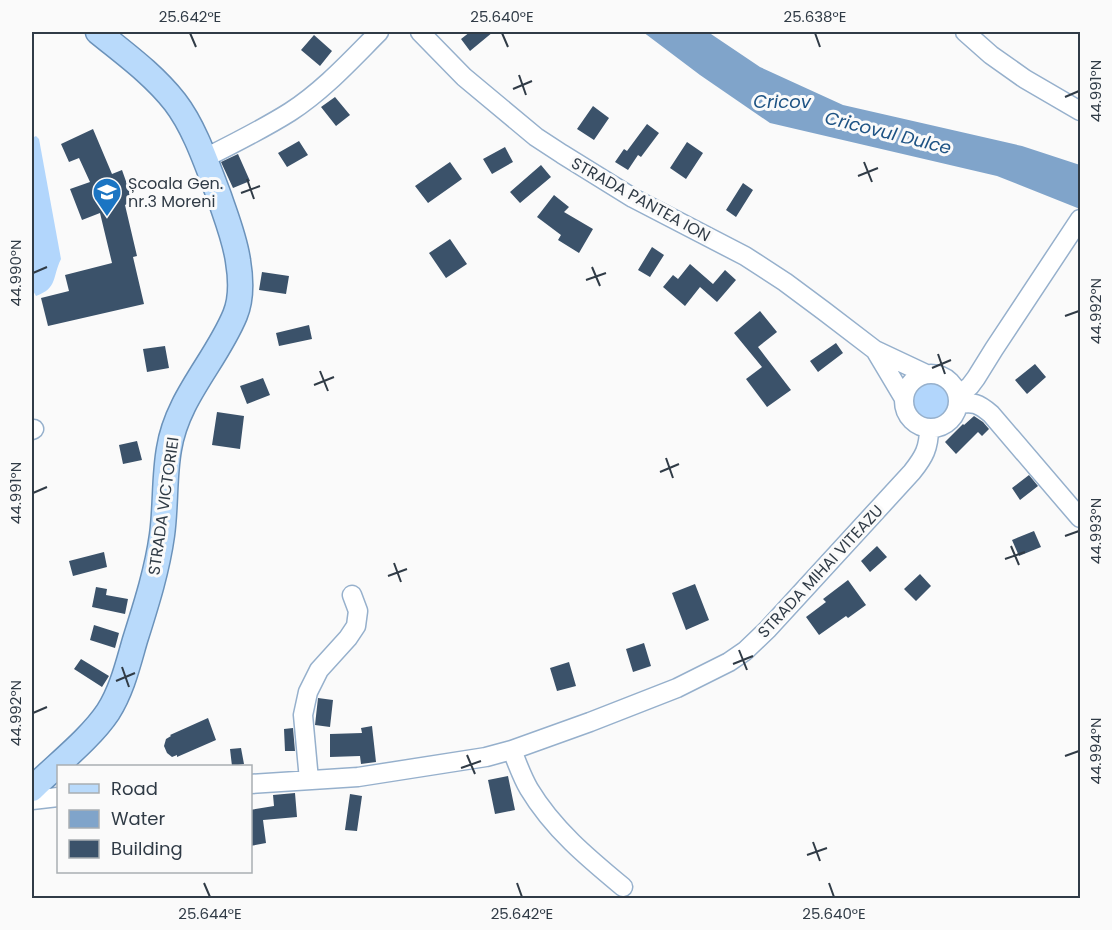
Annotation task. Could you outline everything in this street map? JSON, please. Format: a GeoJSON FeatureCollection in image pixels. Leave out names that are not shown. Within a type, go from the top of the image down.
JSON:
{"type":"FeatureCollection","features":[{"type":"Feature","properties":{"kind":"main road","name":"STRADA VICTORIEI"},"geometry":{"type":"LineString","coordinates":[[57,765],[91,733],[108,712],[121,687],[155,573],[162,534],[169,447],[184,405],[236,314],[240,293],[238,260],[225,215],[205,158],[177,104],[144,69],[98,32]]}},
{"type":"Feature","properties":{"kind":"main road","name":"STRADA VICTORIEI"},"geometry":{"type":"LineString","coordinates":[[32,789],[57,765]]}},
{"type":"Feature","properties":{"kind":"street"},"geometry":{"type":"LineString","coordinates":[[205,158],[290,112],[347,65],[379,32]]}},
{"type":"Feature","properties":{"kind":"street","name":"STRADA PANTEA ION"},"geometry":{"type":"LineString","coordinates":[[420,32],[464,77],[536,137],[633,198],[745,256],[785,282],[874,350],[926,374]]}},
{"type":"Feature","properties":{"kind":"street"},"geometry":{"type":"LineString","coordinates":[[964,32],[1024,79],[1080,111]]}},
{"type":"Feature","properties":{"kind":"street"},"geometry":{"type":"LineString","coordinates":[[958,400],[976,378],[1078,222]]}},
{"type":"Feature","properties":{"kind":"street","name":"STRADA PANTEA ION"},"geometry":{"type":"LineString","coordinates":[[874,350],[903,398]]}},
{"type":"Feature","properties":{"kind":"street"},"geometry":{"type":"LineString","coordinates":[[926,374],[942,376],[950,381],[955,388],[958,400],[956,412],[951,419],[945,425],[937,428],[920,426],[912,422],[903,406],[906,389],[911,382],[926,374]]}},
{"type":"Feature","properties":{"kind":"street"},"geometry":{"type":"LineString","coordinates":[[958,400],[981,405],[991,414],[1080,518]]}},
{"type":"Feature","properties":{"kind":"street","name":"STRADA MIHAI VITEAZU"},"geometry":{"type":"LineString","coordinates":[[252,784],[358,777],[486,757],[590,722],[677,688],[729,662],[745,651],[775,621],[912,472],[927,450],[929,428]]}},
{"type":"Feature","properties":{"kind":"street"},"geometry":{"type":"LineString","coordinates":[[309,780],[303,716],[306,700],[319,670],[356,626],[358,611],[352,595]]}},
{"type":"Feature","properties":{"kind":"street"},"geometry":{"type":"LineString","coordinates":[[512,750],[527,786],[552,822],[576,848],[623,888]]}},
{"type":"Feature","properties":{"kind":"street"},"geometry":{"type":"LineString","coordinates":[[32,800],[57,797]]}},
{"type":"Feature","properties":{"kind":"shaded area"},"geometry":{"type":"Polygon","coordinates":[[[36,136],[39,139],[61,259],[51,286],[36,296],[32,289],[32,138],[36,136]]]}},
{"type":"Feature","properties":{"kind":"shaded area"},"geometry":{"type":"Polygon","coordinates":[[[931,379],[940,380],[947,385],[952,392],[952,410],[947,417],[940,422],[931,423],[922,422],[915,417],[910,410],[909,401],[910,392],[915,385],[922,380],[931,379]]]}},
{"type":"Feature","properties":{"kind":"water","name":"Cricov"},"geometry":{"type":"Polygon","coordinates":[[[643,32],[708,32],[760,67],[843,105],[1022,146],[1080,165],[1080,209],[997,176],[770,123],[643,32]]]}},
{"type":"Feature","properties":{"kind":"building"},"geometry":{"type":"Polygon","coordinates":[[[470,32],[493,32],[470,51],[461,39],[470,32]]]}},
{"type":"Feature","properties":{"kind":"building"},"geometry":{"type":"Polygon","coordinates":[[[314,35],[332,51],[320,66],[301,50],[314,35]]]}},
{"type":"Feature","properties":{"kind":"building"},"geometry":{"type":"Polygon","coordinates":[[[335,97],[350,115],[336,126],[321,107],[335,97]]]}},
{"type":"Feature","properties":{"kind":"building"},"geometry":{"type":"Polygon","coordinates":[[[593,106],[609,118],[594,140],[577,129],[593,106]]]}},
{"type":"Feature","properties":{"kind":"building"},"geometry":{"type":"Polygon","coordinates":[[[647,124],[659,133],[641,157],[638,155],[628,170],[615,162],[624,149],[627,151],[647,124]]]}},
{"type":"Feature","properties":{"kind":"building","name":"Școala Gen. nr.3 Moreni"},"geometry":{"type":"Polygon","coordinates":[[[93,129],[112,174],[122,170],[133,201],[125,205],[137,256],[133,257],[144,304],[48,326],[41,298],[69,291],[65,275],[112,263],[100,213],[82,220],[70,189],[90,182],[79,158],[69,162],[61,144],[93,129]]]}},
{"type":"Feature","properties":{"kind":"building"},"geometry":{"type":"Polygon","coordinates":[[[299,141],[308,155],[287,167],[278,153],[299,141]]]}},
{"type":"Feature","properties":{"kind":"building"},"geometry":{"type":"Polygon","coordinates":[[[687,142],[703,153],[686,179],[670,168],[687,142]]]}},
{"type":"Feature","properties":{"kind":"building"},"geometry":{"type":"Polygon","coordinates":[[[505,147],[513,162],[492,174],[483,159],[505,147]]]}},
{"type":"Feature","properties":{"kind":"building"},"geometry":{"type":"Polygon","coordinates":[[[238,154],[250,181],[233,188],[221,162],[238,154]]]}},
{"type":"Feature","properties":{"kind":"building"},"geometry":{"type":"Polygon","coordinates":[[[450,162],[462,179],[428,203],[415,186],[450,162]]]}},
{"type":"Feature","properties":{"kind":"building"},"geometry":{"type":"Polygon","coordinates":[[[541,165],[551,177],[520,203],[510,192],[541,165]]]}},
{"type":"Feature","properties":{"kind":"building"},"geometry":{"type":"Polygon","coordinates":[[[743,183],[753,190],[736,217],[726,210],[743,183]]]}},
{"type":"Feature","properties":{"kind":"building"},"geometry":{"type":"Polygon","coordinates":[[[554,195],[569,207],[564,212],[593,229],[579,253],[558,240],[561,235],[537,217],[554,195]]]}},
{"type":"Feature","properties":{"kind":"building"},"geometry":{"type":"Polygon","coordinates":[[[450,239],[467,264],[446,278],[429,253],[450,239]]]}},
{"type":"Feature","properties":{"kind":"building"},"geometry":{"type":"Polygon","coordinates":[[[652,247],[664,255],[650,277],[638,270],[652,247]]]}},
{"type":"Feature","properties":{"kind":"building"},"geometry":{"type":"Polygon","coordinates":[[[690,264],[713,284],[725,270],[736,280],[717,302],[700,287],[685,306],[663,287],[673,275],[678,279],[690,264]]]}},
{"type":"Feature","properties":{"kind":"building"},"geometry":{"type":"Polygon","coordinates":[[[262,272],[289,276],[286,294],[259,290],[262,272]]]}},
{"type":"Feature","properties":{"kind":"building"},"geometry":{"type":"Polygon","coordinates":[[[760,311],[777,332],[758,347],[791,390],[767,407],[746,379],[762,367],[734,333],[760,311]]]}},
{"type":"Feature","properties":{"kind":"building"},"geometry":{"type":"Polygon","coordinates":[[[309,325],[312,339],[279,346],[276,333],[309,325]]]}},
{"type":"Feature","properties":{"kind":"building"},"geometry":{"type":"Polygon","coordinates":[[[836,343],[843,353],[818,372],[810,361],[836,343]]]}},
{"type":"Feature","properties":{"kind":"building"},"geometry":{"type":"Polygon","coordinates":[[[165,346],[169,368],[147,372],[143,349],[165,346]]]}},
{"type":"Feature","properties":{"kind":"building"},"geometry":{"type":"Polygon","coordinates":[[[1035,364],[1046,377],[1027,394],[1015,380],[1035,364]]]}},
{"type":"Feature","properties":{"kind":"building"},"geometry":{"type":"Polygon","coordinates":[[[263,378],[270,395],[247,404],[240,386],[263,378]]]}},
{"type":"Feature","properties":{"kind":"building"},"geometry":{"type":"Polygon","coordinates":[[[217,412],[244,416],[240,449],[212,445],[217,412]]]}},
{"type":"Feature","properties":{"kind":"building"},"geometry":{"type":"Polygon","coordinates":[[[974,416],[989,429],[982,436],[978,432],[956,454],[945,442],[974,416]]]}},
{"type":"Feature","properties":{"kind":"building"},"geometry":{"type":"Polygon","coordinates":[[[137,441],[142,460],[123,464],[119,445],[137,441]]]}},
{"type":"Feature","properties":{"kind":"building"},"geometry":{"type":"Polygon","coordinates":[[[1029,475],[1038,486],[1020,500],[1012,488],[1029,475]]]}},
{"type":"Feature","properties":{"kind":"building"},"geometry":{"type":"Polygon","coordinates":[[[1034,531],[1041,547],[1019,556],[1012,540],[1034,531]]]}},
{"type":"Feature","properties":{"kind":"building"},"geometry":{"type":"Polygon","coordinates":[[[877,546],[887,557],[870,572],[861,561],[877,546]]]}},
{"type":"Feature","properties":{"kind":"building"},"geometry":{"type":"Polygon","coordinates":[[[104,552],[107,567],[73,576],[69,561],[104,552]]]}},
{"type":"Feature","properties":{"kind":"building"},"geometry":{"type":"Polygon","coordinates":[[[920,574],[931,586],[916,601],[904,589],[920,574]]]}},
{"type":"Feature","properties":{"kind":"building"},"geometry":{"type":"Polygon","coordinates":[[[848,580],[866,605],[819,635],[806,617],[826,602],[823,599],[848,580]]]}},
{"type":"Feature","properties":{"kind":"building"},"geometry":{"type":"Polygon","coordinates":[[[695,584],[709,620],[686,630],[672,593],[695,584]]]}},
{"type":"Feature","properties":{"kind":"building"},"geometry":{"type":"Polygon","coordinates":[[[96,587],[107,589],[106,595],[128,599],[125,614],[92,607],[96,587]]]}},
{"type":"Feature","properties":{"kind":"building"},"geometry":{"type":"Polygon","coordinates":[[[94,625],[119,633],[115,648],[90,640],[94,625]]]}},
{"type":"Feature","properties":{"kind":"building"},"geometry":{"type":"Polygon","coordinates":[[[644,643],[651,666],[633,672],[626,649],[644,643]]]}},
{"type":"Feature","properties":{"kind":"building"},"geometry":{"type":"Polygon","coordinates":[[[81,659],[109,676],[102,687],[74,669],[81,659]]]}},
{"type":"Feature","properties":{"kind":"building"},"geometry":{"type":"Polygon","coordinates":[[[569,662],[576,686],[557,691],[550,668],[569,662]]]}},
{"type":"Feature","properties":{"kind":"building"},"geometry":{"type":"Polygon","coordinates":[[[318,698],[333,700],[330,727],[315,725],[318,698]]]}},
{"type":"Feature","properties":{"kind":"building"},"geometry":{"type":"Polygon","coordinates":[[[208,718],[216,740],[177,757],[177,755],[172,757],[167,753],[164,746],[170,735],[208,718]]]}},
{"type":"Feature","properties":{"kind":"building"},"geometry":{"type":"Polygon","coordinates":[[[372,726],[376,762],[361,764],[360,756],[330,757],[330,734],[362,733],[361,728],[372,726]]]}},
{"type":"Feature","properties":{"kind":"building"},"geometry":{"type":"Polygon","coordinates":[[[293,728],[295,751],[285,751],[284,729],[293,728]]]}},
{"type":"Feature","properties":{"kind":"building"},"geometry":{"type":"Polygon","coordinates":[[[241,748],[244,764],[232,765],[230,749],[241,748]]]}},
{"type":"Feature","properties":{"kind":"building"},"geometry":{"type":"Polygon","coordinates":[[[508,776],[515,810],[495,814],[488,780],[508,776]]]}},
{"type":"Feature","properties":{"kind":"building"},"geometry":{"type":"Polygon","coordinates":[[[295,793],[297,817],[263,820],[266,843],[252,846],[252,810],[274,806],[273,795],[295,793]]]}},
{"type":"Feature","properties":{"kind":"building"},"geometry":{"type":"Polygon","coordinates":[[[350,794],[362,796],[357,831],[345,830],[350,794]]]}},
{"type":"Feature","properties":{"kind":"place","name":"Școala Gen. nr.3 Moreni"},"geometry":{"type":"Point","coordinates":[107,218]}},
{"type":"Feature","properties":{"kind":"water label","name":"Cricovul Dulce"},"geometry":{"type":"Point","coordinates":[888,133]}}]}
